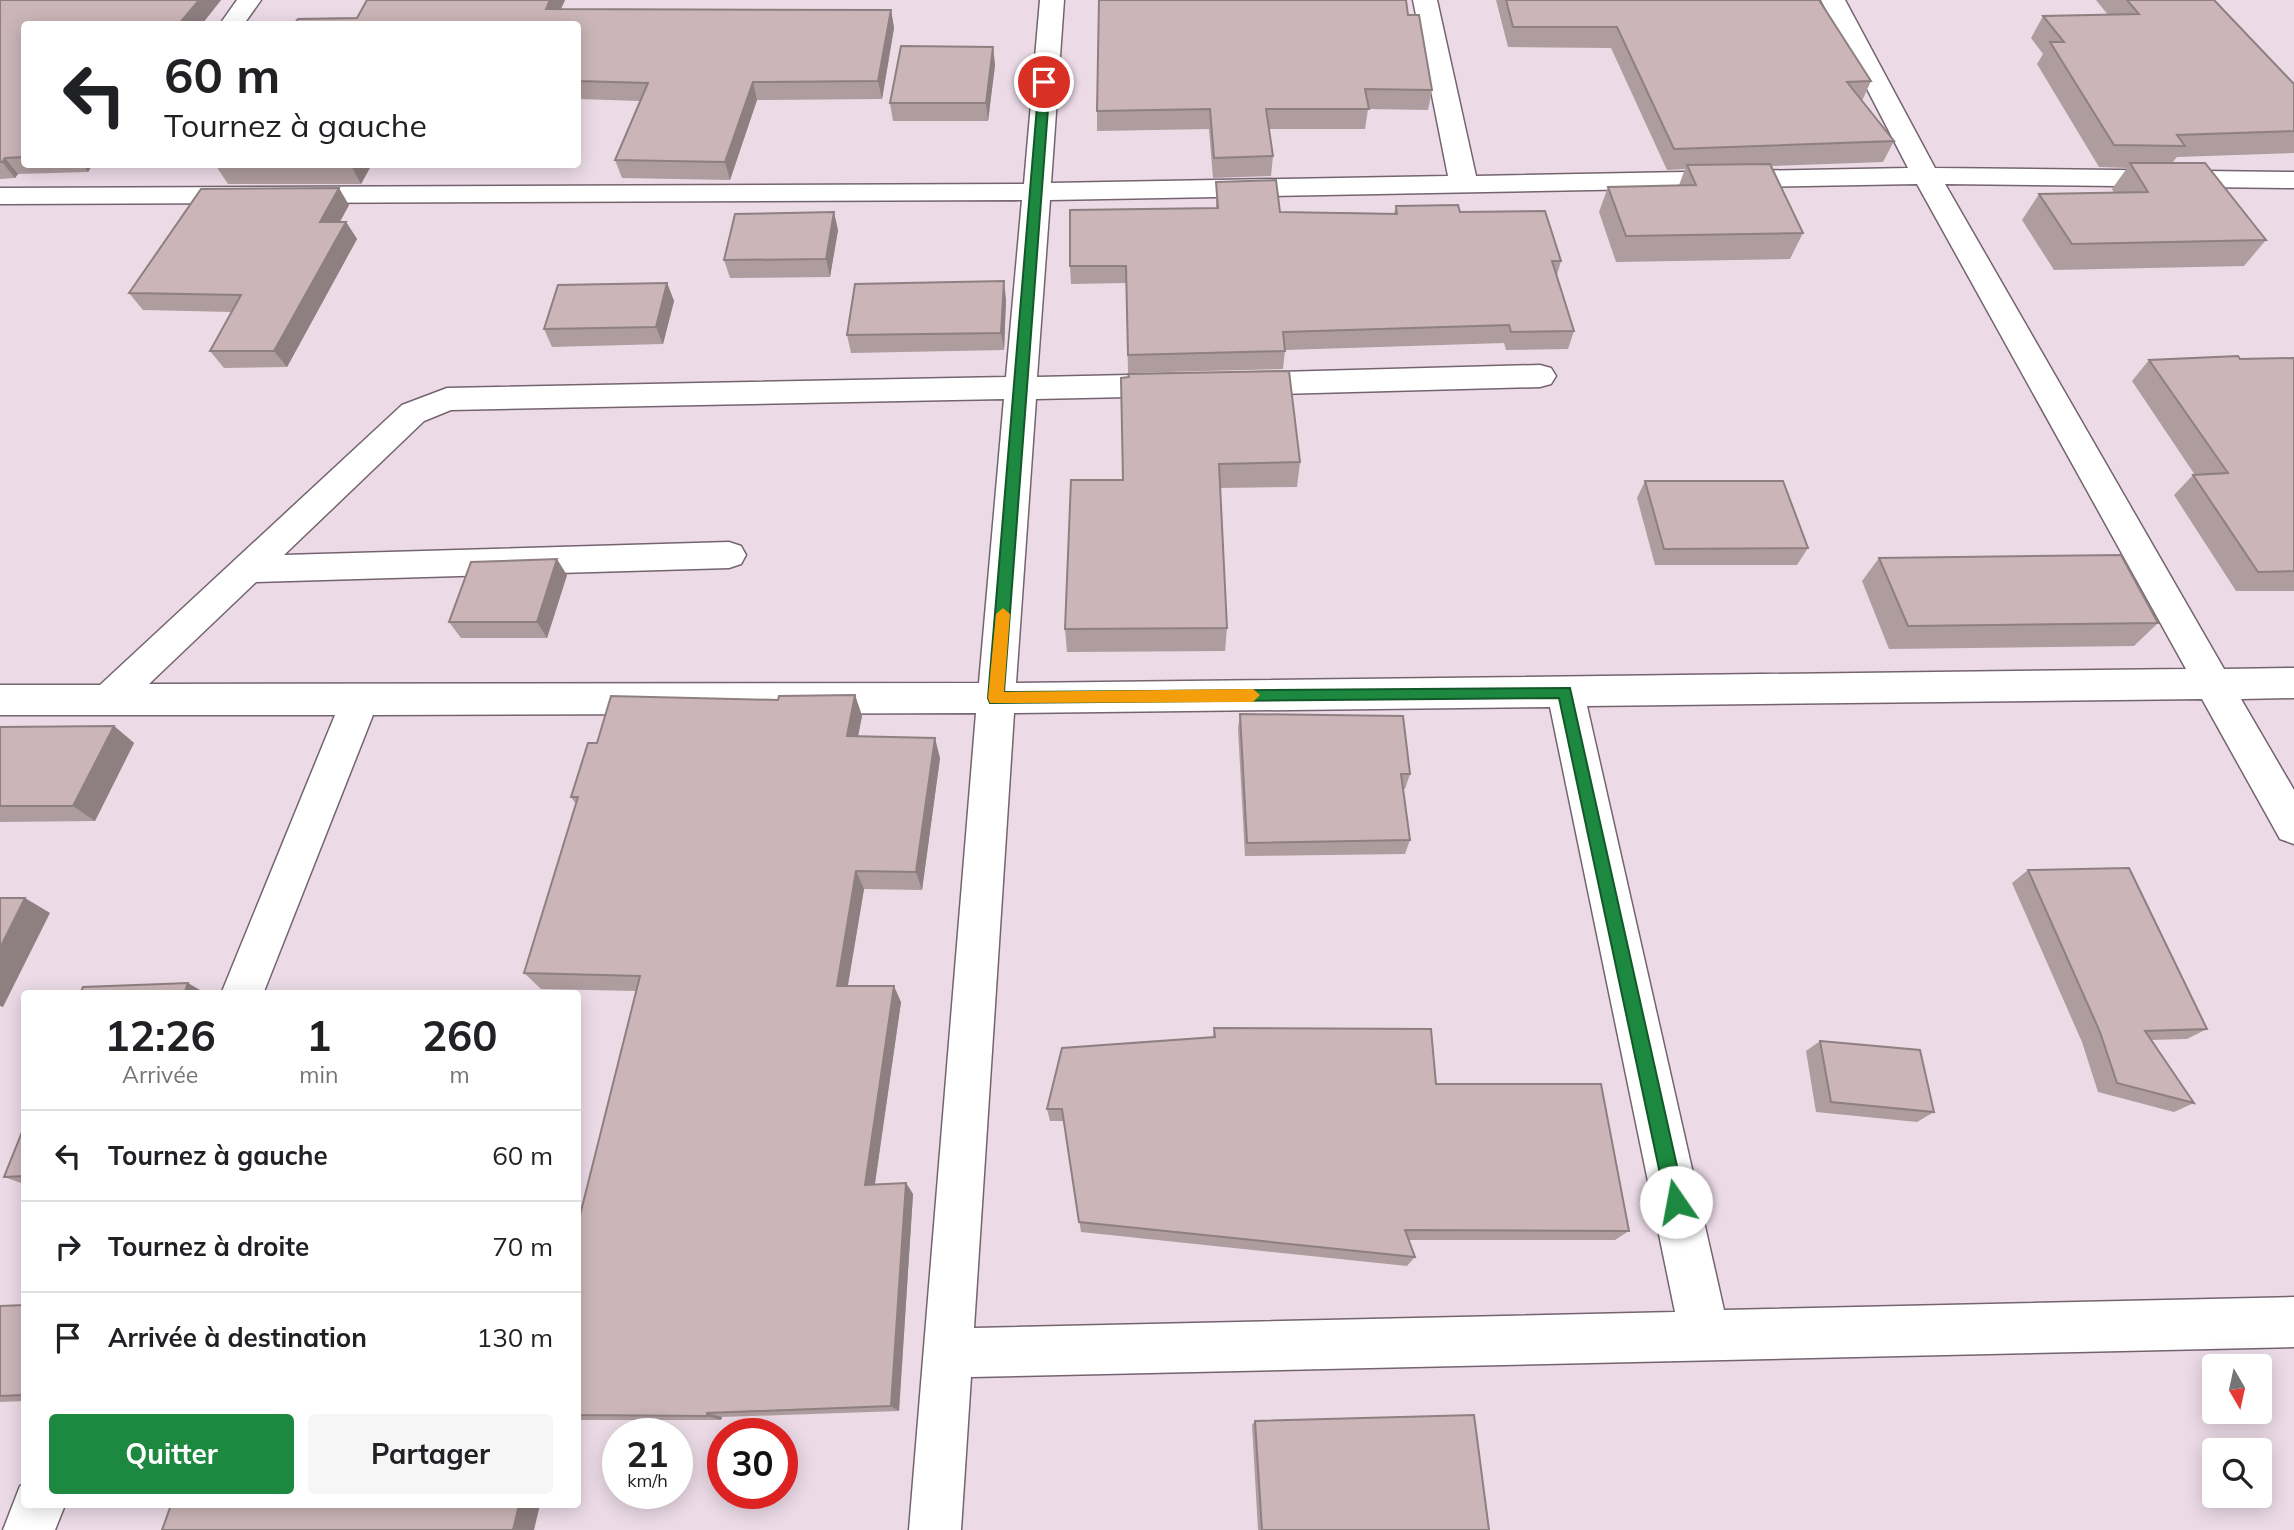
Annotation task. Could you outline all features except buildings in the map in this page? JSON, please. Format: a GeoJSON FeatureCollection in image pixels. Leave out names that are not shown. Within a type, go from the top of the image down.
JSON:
{"type":"FeatureCollection","features":[{"type":"Feature","properties":{"kind":"street"},"geometry":{"type":"LineString","coordinates":[[234,21],[249,0]]}},
{"type":"Feature","properties":{"kind":"street"},"geometry":{"type":"LineString","coordinates":[[935,1530],[996,698],[1052,0]]}},
{"type":"Feature","properties":{"kind":"street"},"geometry":{"type":"LineString","coordinates":[[1425,0],[1464,185]]}},
{"type":"Feature","properties":{"kind":"street"},"geometry":{"type":"LineString","coordinates":[[1833,0],[1926,176],[2294,827]]}},
{"type":"Feature","properties":{"kind":"street"},"geometry":{"type":"LineString","coordinates":[[111,195],[130,168]]}},
{"type":"Feature","properties":{"kind":"street"},"geometry":{"type":"LineString","coordinates":[[0,196],[1035,192],[1926,176],[2294,180]]}},
{"type":"Feature","properties":{"kind":"street"},"geometry":{"type":"LineString","coordinates":[[108,700],[413,413],[447,399],[1540,376]]}},
{"type":"Feature","properties":{"kind":"street"},"geometry":{"type":"LineString","coordinates":[[247,569],[729,555]]}},
{"type":"Feature","properties":{"kind":"street"},"geometry":{"type":"LineString","coordinates":[[0,700],[996,698],[2294,683]]}},
{"type":"Feature","properties":{"kind":"street"},"geometry":{"type":"LineString","coordinates":[[1565,692],[1705,1336]]}},
{"type":"Feature","properties":{"kind":"street"},"geometry":{"type":"LineString","coordinates":[[244,990],[360,699]]}},
{"type":"Feature","properties":{"kind":"street"},"geometry":{"type":"LineString","coordinates":[[948,1353],[2294,1322]]}},
{"type":"Feature","properties":{"kind":"street"},"geometry":{"type":"LineString","coordinates":[[29,1530],[38,1508]]}},
{"type":"Feature","properties":{"kind":"slow traffic"},"geometry":{"type":"LineString","coordinates":[[1003,614],[996,698],[1253,695]]}},
{"type":"Feature","properties":{"kind":"route"},"geometry":{"type":"LineString","coordinates":[[1044,82],[996,698],[1565,692],[1676,1202]]}}]}
